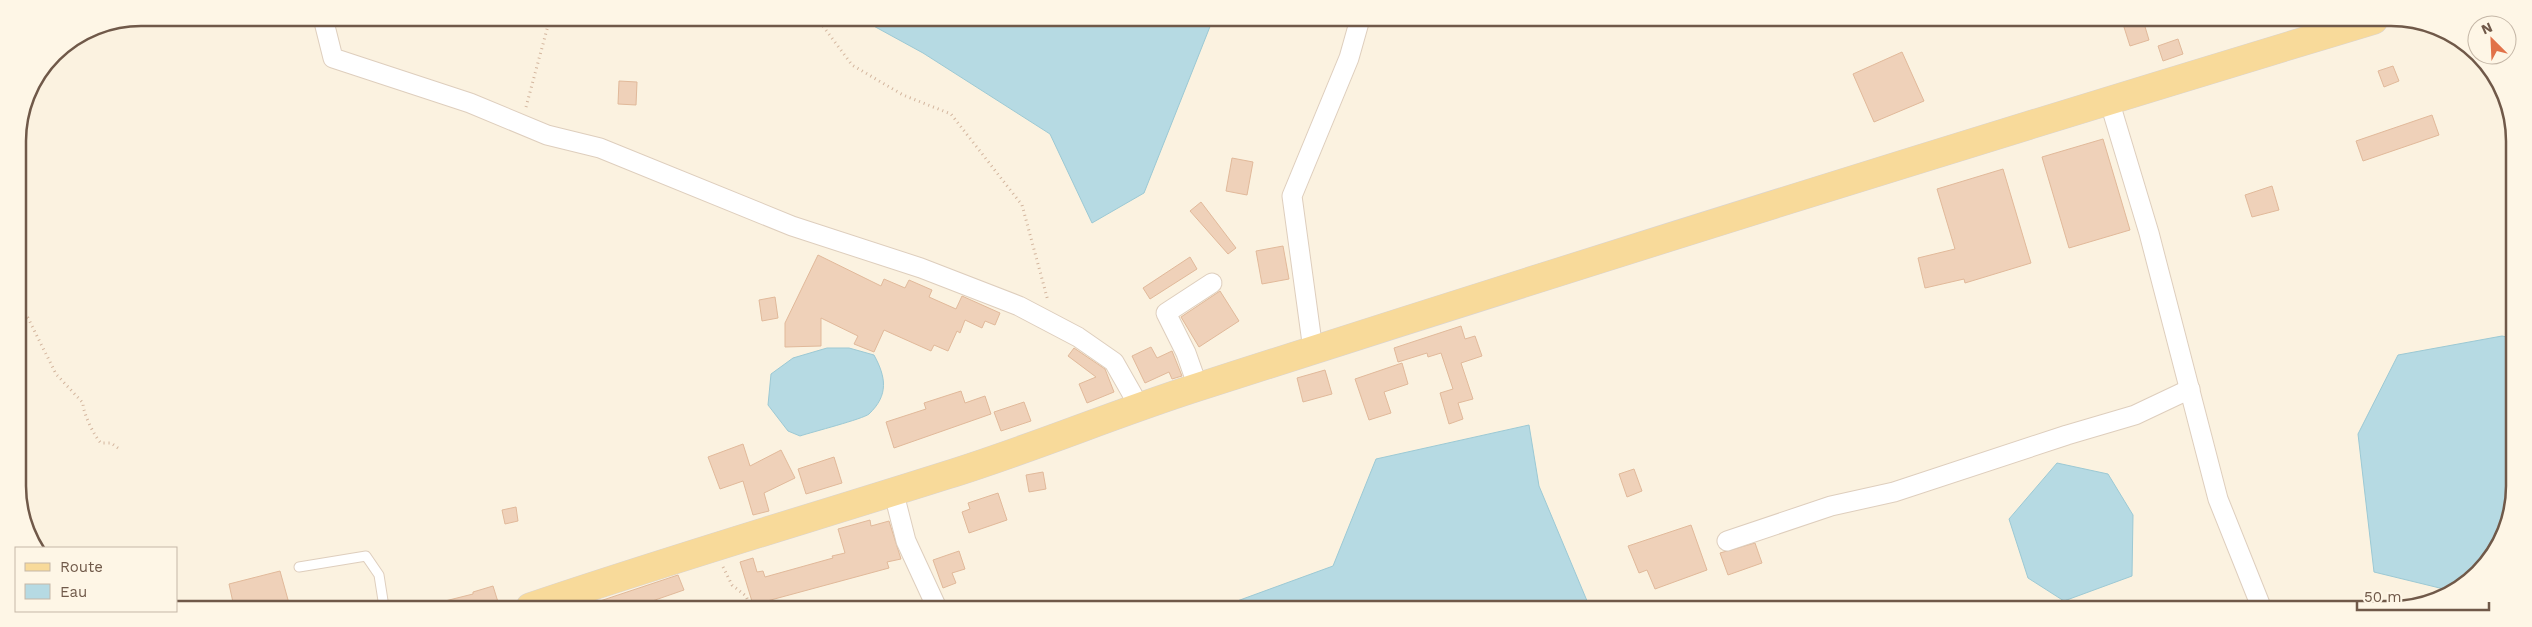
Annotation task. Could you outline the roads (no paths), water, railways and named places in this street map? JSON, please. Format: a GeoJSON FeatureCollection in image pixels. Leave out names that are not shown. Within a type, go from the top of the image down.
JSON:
{"type":"FeatureCollection","features":[{"type":"Feature","properties":{"kind":"main road"},"geometry":{"type":"LineString","coordinates":[[550,601],[713,546],[893,490],[949,475],[1139,406],[1313,350],[2109,100],[2354,26]]}},
{"type":"Feature","properties":{"kind":"street"},"geometry":{"type":"LineString","coordinates":[[325,26],[333,58],[470,103],[547,135],[600,148],[792,226],[921,268],[1019,306],[1078,337],[1114,362],[1139,406]]}},
{"type":"Feature","properties":{"kind":"street"},"geometry":{"type":"LineString","coordinates":[[1313,350],[1292,196],[1349,58],[1358,26]]}},
{"type":"Feature","properties":{"kind":"street"},"geometry":{"type":"LineString","coordinates":[[2109,100],[2149,233],[2218,499],[2259,601]]}},
{"type":"Feature","properties":{"kind":"street"},"geometry":{"type":"LineString","coordinates":[[1198,387],[1186,353],[1166,313],[1212,283]]}},
{"type":"Feature","properties":{"kind":"street"},"geometry":{"type":"LineString","coordinates":[[1727,541],[1831,506],[1894,492],[2067,435],[2135,415],[2190,389]]}},
{"type":"Feature","properties":{"kind":"street"},"geometry":{"type":"LineString","coordinates":[[893,490],[906,541],[934,601]]}},
{"type":"Feature","properties":{"kind":"lane"},"geometry":{"type":"LineString","coordinates":[[299,567],[366,556],[379,575],[383,601]]}},
{"type":"Feature","properties":{"kind":"water"},"geometry":{"type":"Polygon","coordinates":[[[874,26],[1210,26],[1144,193],[1092,223],[1050,134],[923,53],[874,26]]]}},
{"type":"Feature","properties":{"kind":"water"},"geometry":{"type":"Polygon","coordinates":[[[2506,337],[2506,486],[2502,516],[2497,530],[2482,556],[2467,572],[2442,588],[2374,572],[2358,434],[2398,355],[2506,337]]]}},
{"type":"Feature","properties":{"kind":"water"},"geometry":{"type":"Polygon","coordinates":[[[827,348],[849,348],[874,355],[883,378],[883,393],[869,414],[800,436],[788,431],[768,405],[771,374],[793,358],[827,348]]]}},
{"type":"Feature","properties":{"kind":"water"},"geometry":{"type":"Polygon","coordinates":[[[1529,425],[1539,486],[1587,601],[1237,601],[1333,566],[1376,459],[1529,425]]]}},
{"type":"Feature","properties":{"kind":"water"},"geometry":{"type":"Polygon","coordinates":[[[2057,463],[2108,474],[2133,515],[2132,576],[2064,601],[2028,578],[2009,519],[2057,463]]]}}]}
